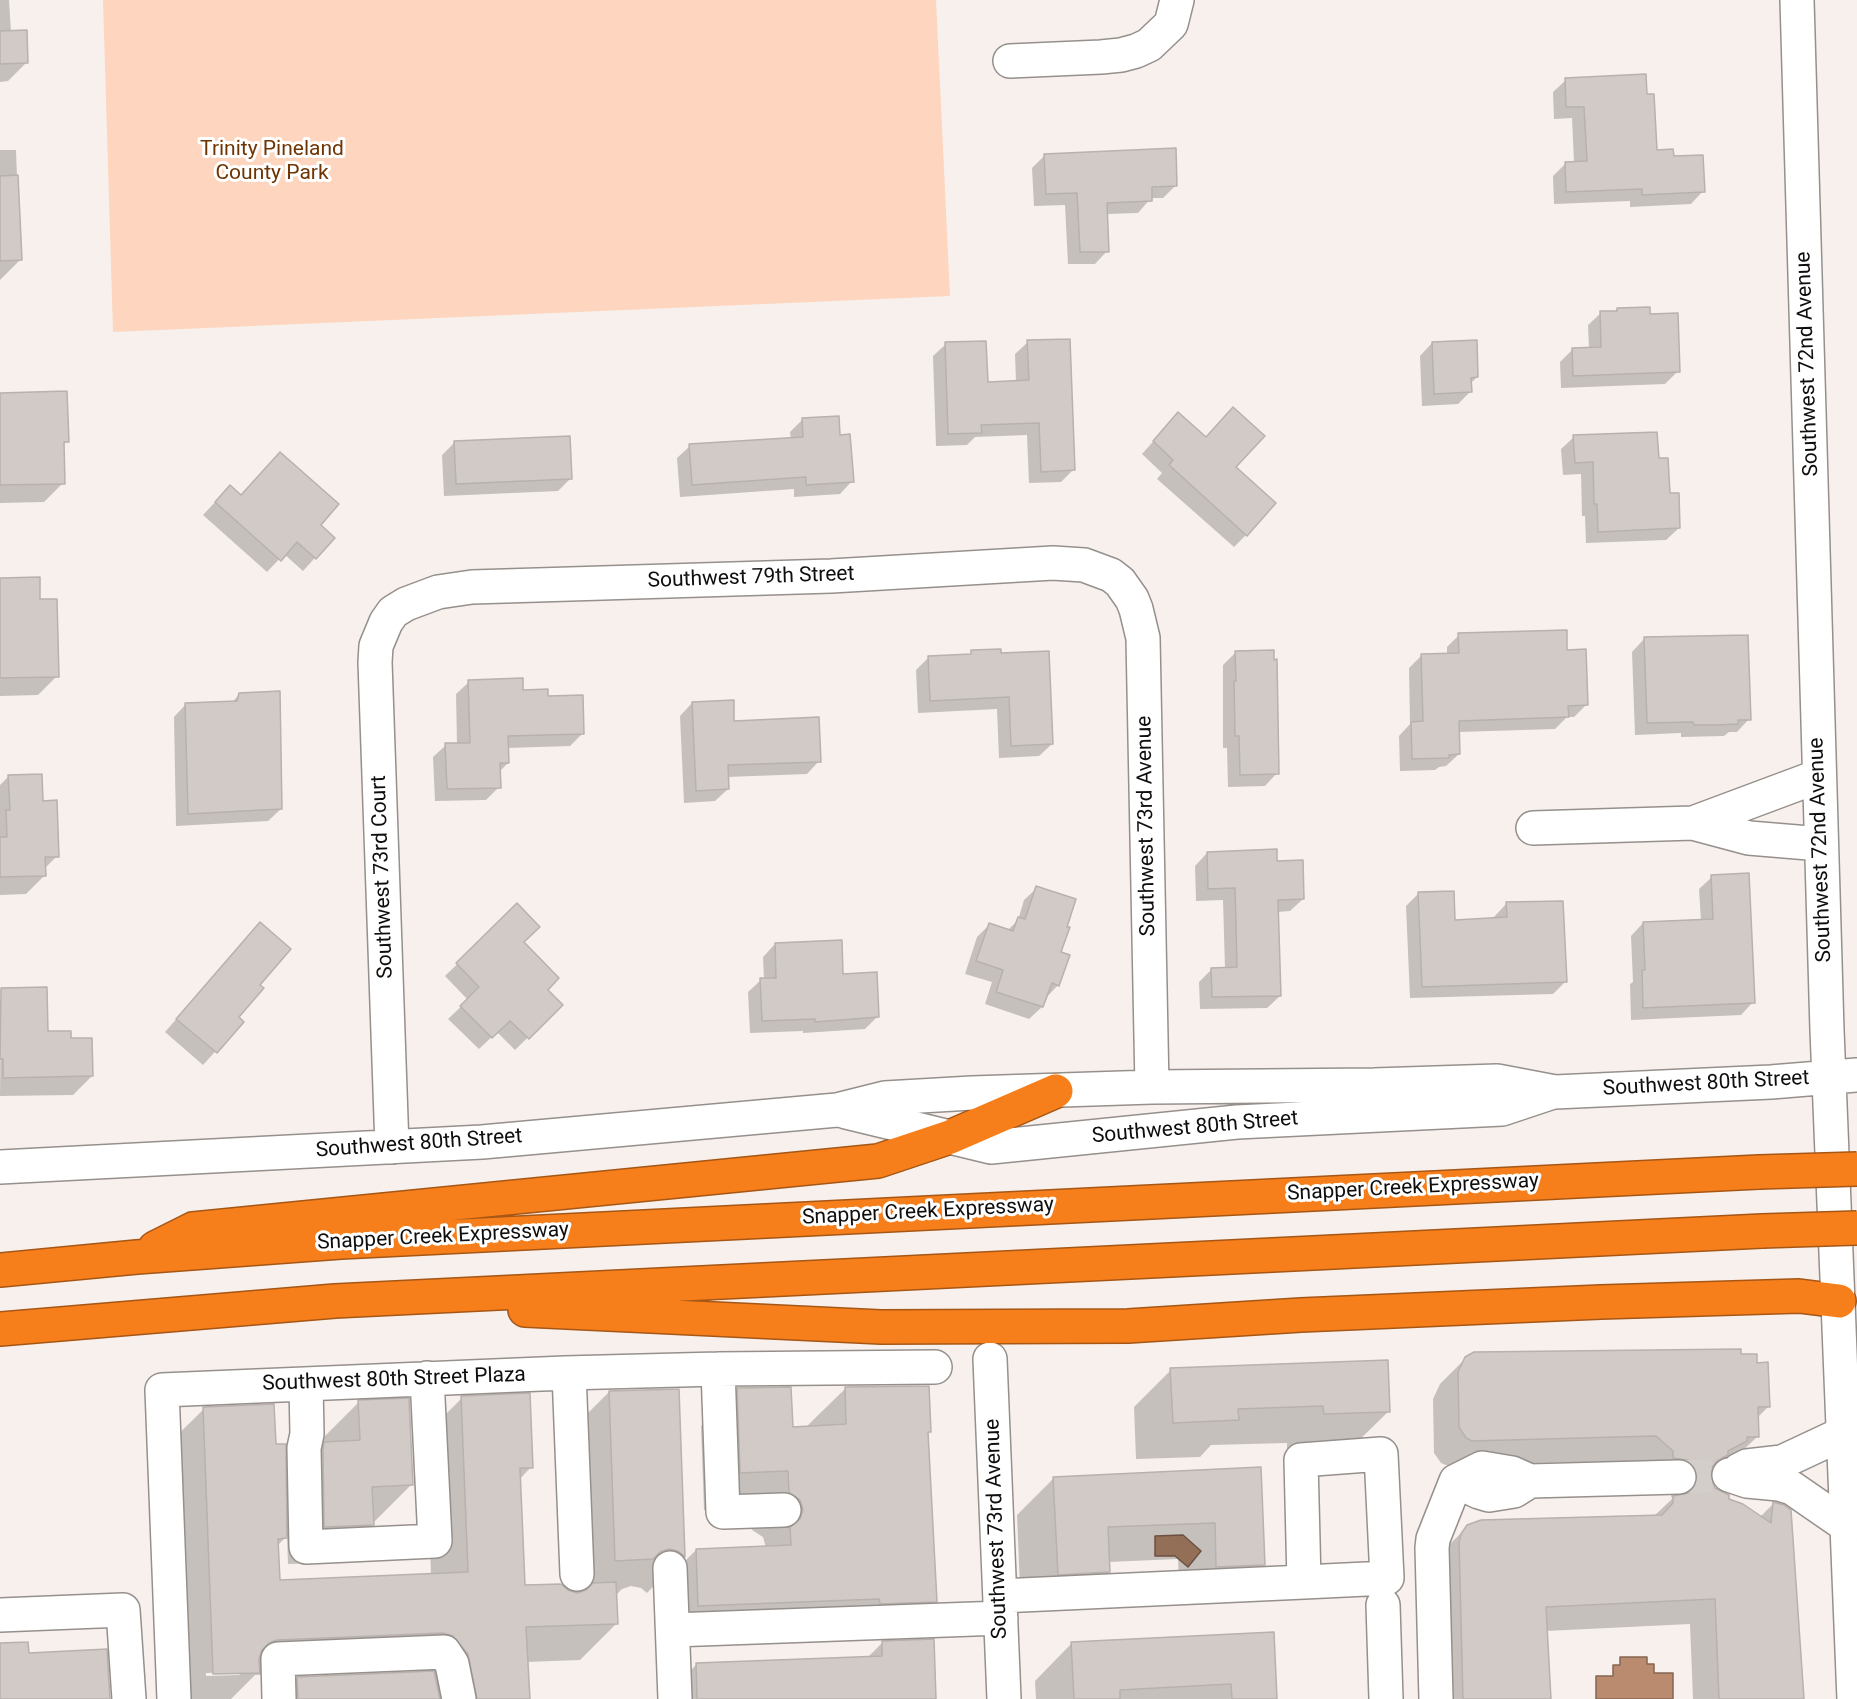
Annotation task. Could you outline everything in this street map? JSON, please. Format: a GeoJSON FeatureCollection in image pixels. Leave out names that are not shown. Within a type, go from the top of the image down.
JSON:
{"type":"FeatureCollection","features":[{"type":"Feature","properties":{"kind":"highway"},"geometry":{"type":"LineString","coordinates":[[137,1257],[193,1229],[856,1164],[899,1155],[950,1137],[1056,1091]]}},
{"type":"Feature","properties":{"kind":"highway","name":"Snapper Creek Expressway"},"geometry":{"type":"LineString","coordinates":[[0,1270],[137,1257],[500,1233],[1857,1168]]}},
{"type":"Feature","properties":{"kind":"highway"},"geometry":{"type":"LineString","coordinates":[[0,1329],[334,1301],[1857,1228]]}},
{"type":"Feature","properties":{"kind":"highway"},"geometry":{"type":"LineString","coordinates":[[334,1301],[882,1327],[1128,1326],[1301,1315],[1799,1296],[1848,1301]]}},
{"type":"Feature","properties":{"kind":"street","name":"Southwest 72nd Avenue"},"geometry":{"type":"LineString","coordinates":[[1797,0],[1811,422],[1821,844],[1843,1076],[1849,1391],[1844,1433],[1854,1699]]}},
{"type":"Feature","properties":{"kind":"street"},"geometry":{"type":"LineString","coordinates":[[1010,61],[1121,55],[1149,45],[1160,36],[1174,12]]}},
{"type":"Feature","properties":{"kind":"street","name":"Southwest 79th Street"},"geometry":{"type":"LineString","coordinates":[[393,612],[422,597],[438,592],[472,588],[831,576],[1043,563],[1084,565],[1111,575]]}},
{"type":"Feature","properties":{"kind":"street","name":"Southwest 73rd Avenue"},"geometry":{"type":"LineString","coordinates":[[1111,575],[1120,582],[1132,599],[1143,638],[1152,1087]]}},
{"type":"Feature","properties":{"kind":"street","name":"Southwest 73rd Court"},"geometry":{"type":"LineString","coordinates":[[392,1147],[375,663],[376,646],[381,631],[393,612]]}},
{"type":"Feature","properties":{"kind":"street"},"geometry":{"type":"LineString","coordinates":[[1693,823],[1819,776]]}},
{"type":"Feature","properties":{"kind":"street"},"geometry":{"type":"LineString","coordinates":[[1749,838],[1750,802]]}},
{"type":"Feature","properties":{"kind":"street"},"geometry":{"type":"LineString","coordinates":[[1533,828],[1693,823],[1749,838],[1821,844]]}},
{"type":"Feature","properties":{"kind":"street","name":"Southwest 80th Street"},"geometry":{"type":"LineString","coordinates":[[0,1167],[494,1141],[837,1110],[885,1098],[1152,1087],[1374,1085],[1497,1081],[1555,1092],[1771,1083],[1843,1076]]}},
{"type":"Feature","properties":{"kind":"street","name":"Southwest 80th Street"},"geometry":{"type":"LineString","coordinates":[[837,1110],[977,1145],[1013,1146],[1237,1122],[1502,1109],[1555,1092]]}},
{"type":"Feature","properties":{"kind":"street","name":"Southwest 73rd Avenue"},"geometry":{"type":"LineString","coordinates":[[990,1359],[1004,1699]]}},
{"type":"Feature","properties":{"kind":"street","name":"Southwest 80th Street Plaza"},"geometry":{"type":"LineString","coordinates":[[174,1699],[162,1390],[569,1373],[935,1367]]}},
{"type":"Feature","properties":{"kind":"street"},"geometry":{"type":"LineString","coordinates":[[718,1369],[723,1512],[784,1510]]}},
{"type":"Feature","properties":{"kind":"street"},"geometry":{"type":"LineString","coordinates":[[569,1373],[577,1574]]}},
{"type":"Feature","properties":{"kind":"street"},"geometry":{"type":"LineString","coordinates":[[306,1384],[307,1434],[304,1448],[306,1547],[423,1542],[435,1541],[427,1378]]}},
{"type":"Feature","properties":{"kind":"street"},"geometry":{"type":"LineString","coordinates":[[1844,1433],[1782,1462],[1747,1466],[1729,1475],[1747,1481],[1779,1484],[1792,1488],[1847,1526]]}},
{"type":"Feature","properties":{"kind":"street"},"geometry":{"type":"LineString","coordinates":[[1445,1683],[1432,1548],[1437,1527],[1456,1481],[1489,1495],[1514,1491],[1530,1481],[1679,1477]]}},
{"type":"Feature","properties":{"kind":"street"},"geometry":{"type":"LineString","coordinates":[[670,1568],[675,1699]]}},
{"type":"Feature","properties":{"kind":"street"},"geometry":{"type":"LineString","coordinates":[[673,1630],[1001,1607],[1304,1582]]}},
{"type":"Feature","properties":{"kind":"street"},"geometry":{"type":"LineString","coordinates":[[1383,1605],[1386,1699]]}},
{"type":"Feature","properties":{"kind":"street"},"geometry":{"type":"LineString","coordinates":[[0,1615],[123,1610],[129,1699]]}},
{"type":"Feature","properties":{"kind":"street"},"geometry":{"type":"LineString","coordinates":[[279,1699],[278,1659],[444,1652],[452,1664],[459,1699]]}},
{"type":"Feature","properties":{"kind":"green space","name":"Trinity Pineland County Park"},"geometry":{"type":"Polygon","coordinates":[[[103,0],[936,0],[950,296],[113,332],[103,0]]]}},
{"type":"Feature","properties":{"kind":"shaded area"},"geometry":{"type":"Polygon","coordinates":[[[1183,1535],[1201,1551],[1188,1567],[1175,1556],[1155,1556],[1155,1536],[1183,1535]]]}},
{"type":"Feature","properties":{"kind":"shaded area"},"geometry":{"type":"Polygon","coordinates":[[[1620,1657],[1647,1657],[1647,1664],[1654,1664],[1654,1673],[1673,1673],[1673,1699],[1596,1699],[1596,1676],[1613,1676],[1613,1665],[1620,1665],[1620,1657]]]}},
{"type":"Feature","properties":{"kind":"building"},"geometry":{"type":"Polygon","coordinates":[[[27,30],[28,63],[0,64],[0,31],[27,30]]]}},
{"type":"Feature","properties":{"kind":"building"},"geometry":{"type":"Polygon","coordinates":[[[1646,74],[1647,94],[1654,94],[1657,150],[1673,149],[1674,156],[1703,155],[1705,192],[1642,195],[1642,189],[1566,192],[1565,162],[1587,161],[1584,107],[1566,107],[1565,78],[1646,74]]]}},
{"type":"Feature","properties":{"kind":"building"},"geometry":{"type":"Polygon","coordinates":[[[1176,148],[1177,186],[1152,187],[1152,201],[1107,203],[1109,252],[1080,252],[1077,193],[1046,194],[1044,154],[1176,148]]]}},
{"type":"Feature","properties":{"kind":"building"},"geometry":{"type":"Polygon","coordinates":[[[18,175],[22,260],[0,261],[0,176],[18,175]]]}},
{"type":"Feature","properties":{"kind":"building"},"geometry":{"type":"Polygon","coordinates":[[[1650,307],[1650,314],[1678,313],[1680,372],[1573,376],[1572,348],[1601,347],[1600,311],[1650,307]]]}},
{"type":"Feature","properties":{"kind":"building"},"geometry":{"type":"Polygon","coordinates":[[[1070,339],[1075,470],[1041,472],[1039,423],[981,425],[982,433],[948,434],[945,342],[986,341],[988,382],[1029,380],[1027,340],[1070,339]]]}},
{"type":"Feature","properties":{"kind":"building"},"geometry":{"type":"Polygon","coordinates":[[[1477,340],[1478,377],[1471,378],[1472,392],[1434,394],[1432,342],[1477,340]]]}},
{"type":"Feature","properties":{"kind":"building"},"geometry":{"type":"Polygon","coordinates":[[[67,391],[69,442],[64,442],[65,484],[0,485],[0,393],[67,391]]]}},
{"type":"Feature","properties":{"kind":"building"},"geometry":{"type":"Polygon","coordinates":[[[1233,407],[1265,436],[1236,467],[1276,503],[1247,536],[1169,465],[1173,460],[1153,441],[1178,412],[1206,437],[1233,407]]]}},
{"type":"Feature","properties":{"kind":"building"},"geometry":{"type":"Polygon","coordinates":[[[839,416],[840,435],[850,434],[854,482],[806,485],[806,477],[692,485],[689,444],[803,437],[802,418],[839,416]]]}},
{"type":"Feature","properties":{"kind":"building"},"geometry":{"type":"Polygon","coordinates":[[[1657,432],[1659,458],[1668,458],[1670,493],[1679,493],[1680,528],[1598,532],[1597,504],[1594,504],[1593,462],[1575,463],[1573,435],[1657,432]]]}},
{"type":"Feature","properties":{"kind":"building"},"geometry":{"type":"Polygon","coordinates":[[[570,436],[572,479],[456,484],[454,441],[570,436]]]}},
{"type":"Feature","properties":{"kind":"building"},"geometry":{"type":"Polygon","coordinates":[[[280,452],[339,504],[321,525],[335,538],[316,559],[297,542],[281,561],[215,502],[230,485],[241,495],[280,452]]]}},
{"type":"Feature","properties":{"kind":"building"},"geometry":{"type":"Polygon","coordinates":[[[40,577],[40,599],[57,599],[59,677],[0,678],[0,578],[40,577]]]}},
{"type":"Feature","properties":{"kind":"building"},"geometry":{"type":"Polygon","coordinates":[[[1567,630],[1567,650],[1586,649],[1588,705],[1568,706],[1569,717],[1459,721],[1460,754],[1449,755],[1449,758],[1412,759],[1411,722],[1423,721],[1421,654],[1459,653],[1458,633],[1567,630]]]}},
{"type":"Feature","properties":{"kind":"building"},"geometry":{"type":"Polygon","coordinates":[[[1748,635],[1751,720],[1738,720],[1738,724],[1717,725],[1694,725],[1693,722],[1647,723],[1644,637],[1748,635]]]}},
{"type":"Feature","properties":{"kind":"building"},"geometry":{"type":"Polygon","coordinates":[[[1001,649],[1001,653],[1049,651],[1053,744],[1011,746],[1009,697],[930,701],[928,656],[971,654],[971,650],[1001,649]]]}},
{"type":"Feature","properties":{"kind":"building"},"geometry":{"type":"Polygon","coordinates":[[[1274,650],[1274,660],[1277,659],[1279,774],[1240,775],[1239,736],[1235,736],[1235,651],[1274,650]]]}},
{"type":"Feature","properties":{"kind":"building"},"geometry":{"type":"Polygon","coordinates":[[[523,678],[523,690],[548,689],[548,696],[583,695],[584,734],[508,736],[509,763],[500,763],[501,788],[447,789],[445,743],[470,743],[468,680],[523,678]]]}},
{"type":"Feature","properties":{"kind":"building"},"geometry":{"type":"Polygon","coordinates":[[[280,691],[282,809],[188,814],[185,703],[237,701],[239,693],[280,691]]]}},
{"type":"Feature","properties":{"kind":"building"},"geometry":{"type":"Polygon","coordinates":[[[734,700],[734,721],[819,717],[821,762],[728,765],[729,789],[696,791],[692,702],[734,700]]]}},
{"type":"Feature","properties":{"kind":"building"},"geometry":{"type":"Polygon","coordinates":[[[42,774],[43,801],[57,800],[59,857],[45,857],[46,876],[0,877],[0,837],[7,837],[6,810],[10,810],[8,775],[42,774]]]}},
{"type":"Feature","properties":{"kind":"building"},"geometry":{"type":"Polygon","coordinates":[[[1277,849],[1277,861],[1303,860],[1304,899],[1278,900],[1281,996],[1212,997],[1211,968],[1237,967],[1235,888],[1208,889],[1207,852],[1277,849]]]}},
{"type":"Feature","properties":{"kind":"building"},"geometry":{"type":"Polygon","coordinates":[[[1749,873],[1755,1003],[1643,1008],[1642,970],[1645,970],[1643,922],[1713,919],[1711,875],[1749,873]]]}},
{"type":"Feature","properties":{"kind":"building"},"geometry":{"type":"Polygon","coordinates":[[[1036,886],[1076,899],[1067,927],[1070,927],[1061,952],[1070,955],[1059,986],[1052,983],[1043,1007],[996,992],[1003,970],[976,961],[989,923],[1013,931],[1018,917],[1025,919],[1036,886]]]}},
{"type":"Feature","properties":{"kind":"building"},"geometry":{"type":"Polygon","coordinates":[[[1454,891],[1455,920],[1507,917],[1506,902],[1563,901],[1567,982],[1422,987],[1418,892],[1454,891]]]}},
{"type":"Feature","properties":{"kind":"building"},"geometry":{"type":"Polygon","coordinates":[[[517,903],[540,927],[524,942],[559,978],[548,990],[563,1005],[529,1039],[510,1021],[492,1038],[460,1006],[479,987],[456,963],[517,903]]]}},
{"type":"Feature","properties":{"kind":"building"},"geometry":{"type":"Polygon","coordinates":[[[260,922],[291,949],[260,985],[264,988],[239,1017],[244,1022],[217,1053],[176,1019],[260,922]]]}},
{"type":"Feature","properties":{"kind":"building"},"geometry":{"type":"Polygon","coordinates":[[[842,940],[843,974],[877,972],[879,1017],[815,1022],[815,1019],[762,1021],[760,978],[776,978],[775,943],[842,940]]]}},
{"type":"Feature","properties":{"kind":"building"},"geometry":{"type":"Polygon","coordinates":[[[47,987],[48,1031],[71,1031],[71,1038],[92,1038],[93,1076],[3,1078],[3,1059],[0,1059],[1,988],[47,987]]]}},
{"type":"Feature","properties":{"kind":"building"},"geometry":{"type":"Polygon","coordinates":[[[1741,1349],[1741,1354],[1757,1354],[1757,1363],[1768,1362],[1770,1407],[1758,1407],[1759,1437],[1747,1437],[1747,1441],[1728,1451],[1728,1455],[1717,1461],[1711,1469],[1711,1478],[1715,1488],[1729,1495],[1729,1499],[1743,1504],[1771,1523],[1773,1502],[1791,1510],[1804,1699],[1719,1699],[1715,1599],[1546,1607],[1551,1699],[1463,1699],[1459,1542],[1467,1525],[1481,1520],[1662,1515],[1673,1503],[1673,1496],[1689,1493],[1696,1485],[1698,1477],[1695,1467],[1687,1460],[1673,1458],[1673,1451],[1656,1436],[1472,1441],[1466,1438],[1459,1427],[1458,1372],[1465,1357],[1474,1352],[1741,1349]]]}},
{"type":"Feature","properties":{"kind":"building"},"geometry":{"type":"Polygon","coordinates":[[[1388,1360],[1390,1412],[1324,1414],[1323,1406],[1238,1409],[1239,1420],[1173,1423],[1170,1368],[1388,1360]]]}},
{"type":"Feature","properties":{"kind":"building"},"geometry":{"type":"Polygon","coordinates":[[[929,1386],[931,1432],[928,1432],[937,1602],[880,1604],[879,1599],[698,1606],[696,1549],[791,1545],[790,1527],[800,1519],[803,1510],[800,1500],[789,1492],[788,1471],[740,1473],[737,1388],[791,1387],[793,1427],[846,1424],[845,1387],[929,1386]]]}},
{"type":"Feature","properties":{"kind":"building"},"geometry":{"type":"Polygon","coordinates":[[[679,1389],[685,1557],[678,1551],[669,1549],[660,1552],[653,1559],[615,1561],[609,1391],[679,1389]]]}},
{"type":"Feature","properties":{"kind":"building"},"geometry":{"type":"Polygon","coordinates":[[[530,1393],[533,1468],[520,1468],[525,1585],[561,1584],[577,1593],[586,1590],[593,1583],[616,1582],[618,1624],[526,1627],[530,1699],[477,1699],[468,1654],[453,1636],[443,1633],[277,1640],[269,1643],[262,1650],[259,1659],[260,1673],[213,1674],[203,1407],[274,1404],[276,1444],[286,1444],[287,1538],[278,1539],[280,1580],[468,1572],[461,1396],[530,1393]]]}},
{"type":"Feature","properties":{"kind":"building"},"geometry":{"type":"Polygon","coordinates":[[[409,1398],[413,1485],[372,1487],[374,1525],[324,1527],[324,1442],[360,1440],[358,1400],[409,1398]]]}},
{"type":"Feature","properties":{"kind":"building"},"geometry":{"type":"Polygon","coordinates":[[[1261,1467],[1265,1565],[1216,1567],[1215,1523],[1108,1527],[1110,1572],[1058,1575],[1053,1477],[1261,1467]]]}},
{"type":"Feature","properties":{"kind":"building"},"geometry":{"type":"Polygon","coordinates":[[[1274,1632],[1277,1699],[1232,1699],[1231,1684],[1120,1690],[1120,1699],[1074,1699],[1071,1642],[1274,1632]]]}},
{"type":"Feature","properties":{"kind":"building"},"geometry":{"type":"Polygon","coordinates":[[[934,1639],[936,1699],[697,1699],[696,1663],[882,1656],[882,1641],[934,1639]]]}},
{"type":"Feature","properties":{"kind":"building"},"geometry":{"type":"Polygon","coordinates":[[[28,1642],[29,1653],[107,1649],[110,1699],[0,1699],[0,1643],[28,1642]]]}},
{"type":"Feature","properties":{"kind":"building"},"geometry":{"type":"Polygon","coordinates":[[[434,1671],[440,1699],[298,1699],[297,1677],[434,1671]]]}},
{"type":"Feature","properties":{"kind":"tunnel"},"geometry":{"type":"LineString","coordinates":[[1679,1477],[1729,1475]]}}]}
